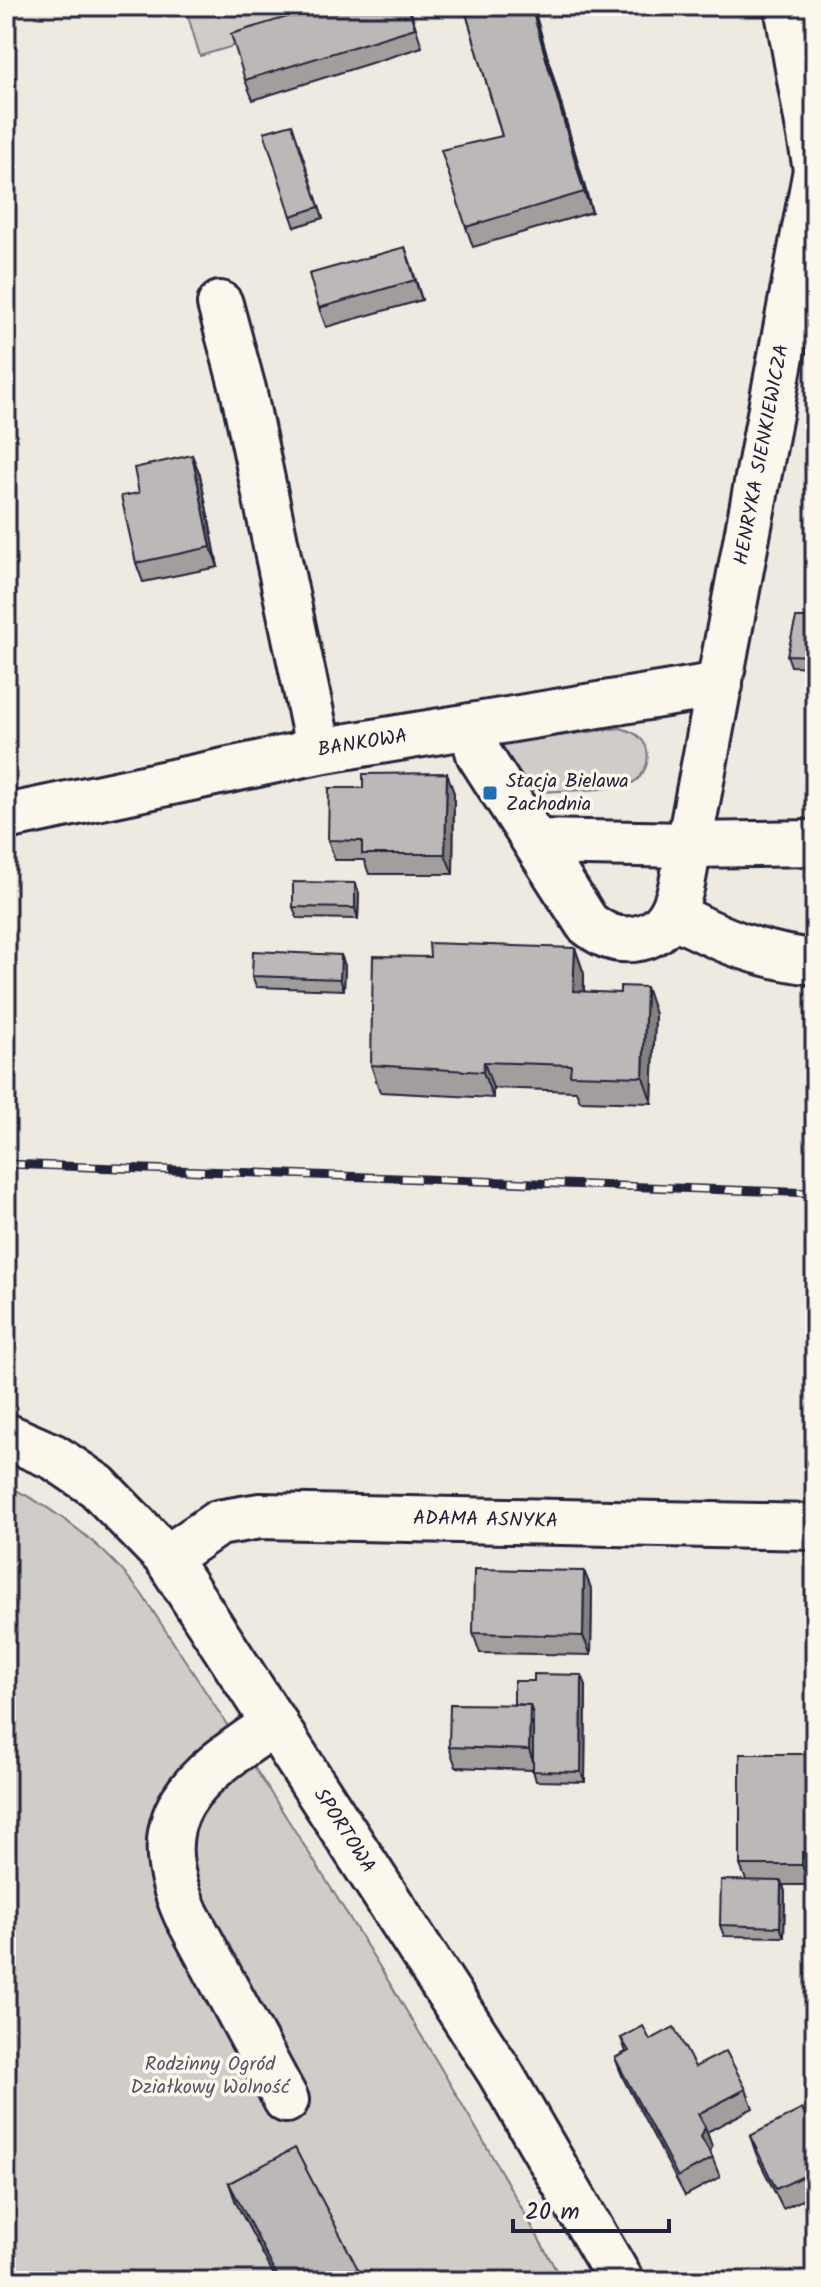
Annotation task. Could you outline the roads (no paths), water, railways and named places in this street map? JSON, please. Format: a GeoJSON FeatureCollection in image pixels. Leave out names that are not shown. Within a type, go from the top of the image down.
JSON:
{"type":"FeatureCollection","features":[{"type":"Feature","properties":{"kind":"street"},"geometry":{"type":"LineString","coordinates":[[787,6],[815,164]]}},
{"type":"Feature","properties":{"kind":"street","name":"HENRYKA SIENKIEWICZA"},"geometry":{"type":"LineString","coordinates":[[672,914],[678,899],[720,685],[815,175]]}},
{"type":"Feature","properties":{"kind":"street"},"geometry":{"type":"LineString","coordinates":[[220,304],[243,389],[319,751]]}},
{"type":"Feature","properties":{"kind":"street","name":"BANKOWA"},"geometry":{"type":"LineString","coordinates":[[6,817],[319,751],[720,685]]}},
{"type":"Feature","properties":{"kind":"street"},"geometry":{"type":"LineString","coordinates":[[471,726],[479,754],[583,918],[605,935],[621,940],[643,938],[658,930],[672,914],[742,948],[815,962]]}},
{"type":"Feature","properties":{"kind":"street"},"geometry":{"type":"LineString","coordinates":[[536,842],[689,845],[815,843]]}},
{"type":"Feature","properties":{"kind":"street","name":"SPORTOWA"},"geometry":{"type":"LineString","coordinates":[[6,1436],[54,1457],[97,1486],[167,1558],[499,2071],[621,2281]]}},
{"type":"Feature","properties":{"kind":"street","name":"ADAMA ASNYKA"},"geometry":{"type":"LineString","coordinates":[[167,1558],[218,1523],[260,1516],[815,1527]]}},
{"type":"Feature","properties":{"kind":"street"},"geometry":{"type":"LineString","coordinates":[[275,1723],[216,1763],[189,1790],[176,1816],[172,1856],[176,1888],[186,1914],[286,2100]]}},
{"type":"Feature","properties":{"kind":"railway"},"geometry":{"type":"LineString","coordinates":[[6,1164],[815,1193]]}},
{"type":"Feature","properties":{"kind":"place","name":"Stacja Bielawa Zachodnia"},"geometry":{"type":"Point","coordinates":[490,793]}},
{"type":"Feature","properties":{"kind":"park label","name":"Rodzinny Ogród Działkowy Wolność"},"geometry":{"type":"Point","coordinates":[210,2076]}}]}
